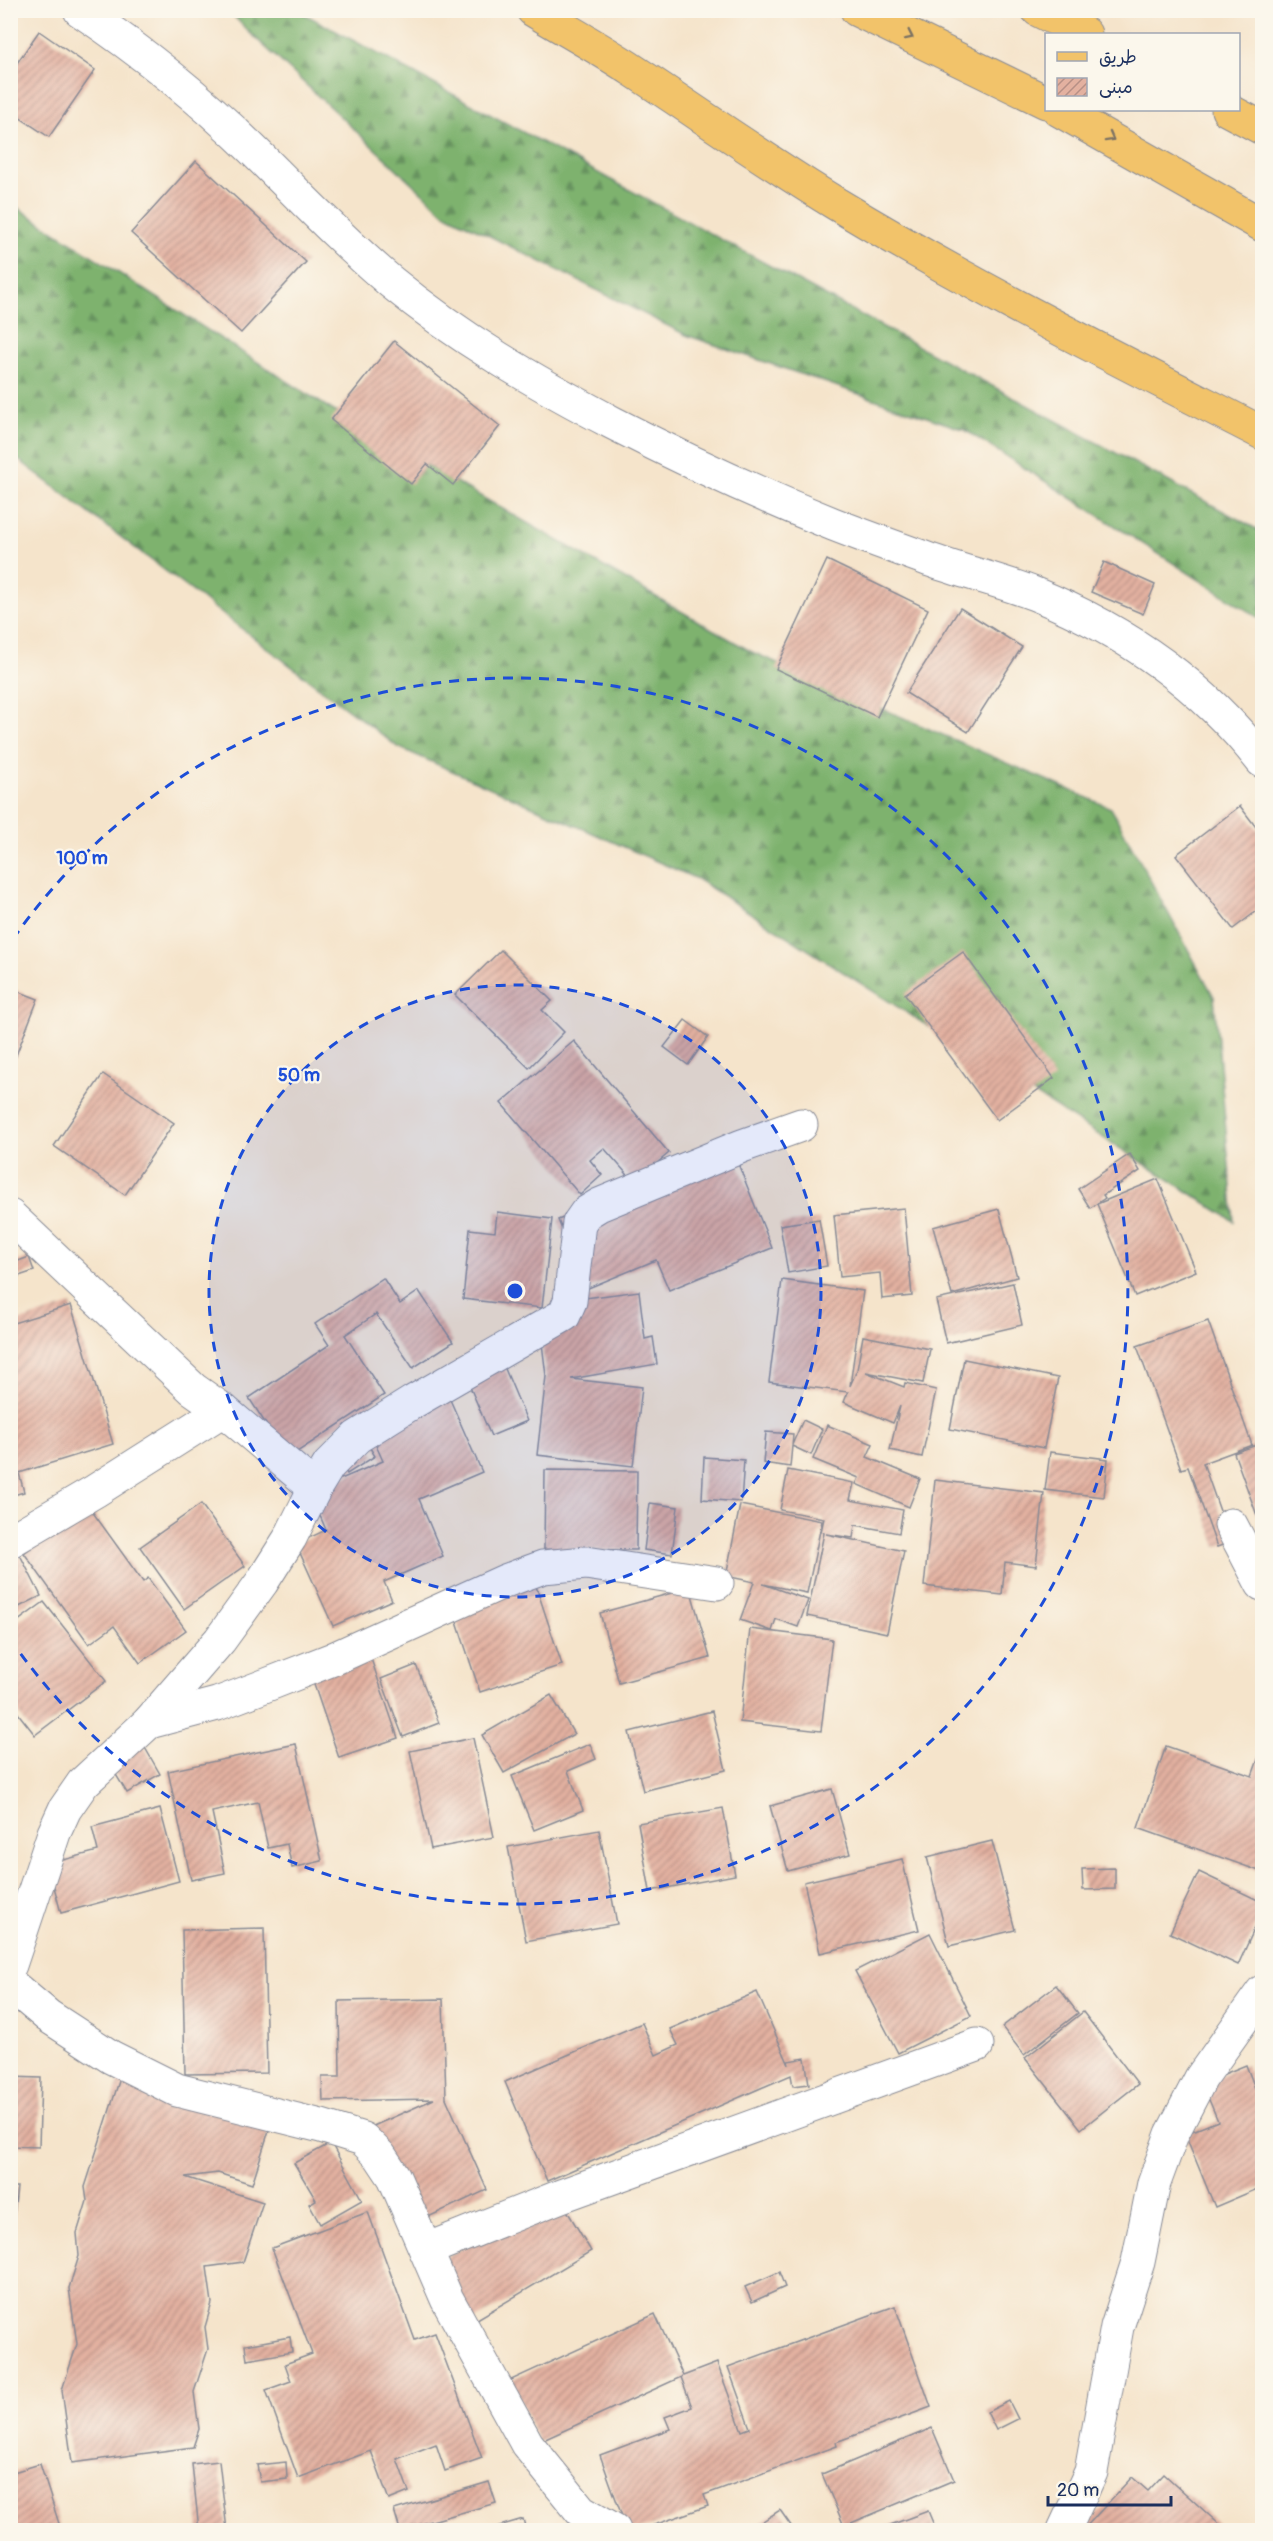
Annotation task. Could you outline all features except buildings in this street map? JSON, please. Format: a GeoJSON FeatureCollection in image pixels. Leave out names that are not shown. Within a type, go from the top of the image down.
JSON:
{"type":"FeatureCollection","features":[{"type":"Feature","properties":{"kind":"main road"},"geometry":{"type":"LineString","coordinates":[[533,10],[632,69],[733,138],[836,203],[940,264],[1118,360],[1263,432]]}},
{"type":"Feature","properties":{"kind":"main road"},"geometry":{"type":"LineString","coordinates":[[857,10],[1045,101]]}},
{"type":"Feature","properties":{"kind":"main road"},"geometry":{"type":"LineString","coordinates":[[1038,10],[1083,33]]}},
{"type":"Feature","properties":{"kind":"main road"},"geometry":{"type":"LineString","coordinates":[[1061,111],[1263,225]]}},
{"type":"Feature","properties":{"kind":"main road"},"geometry":{"type":"LineString","coordinates":[[1230,111],[1263,128]]}},
{"type":"Feature","properties":{"kind":"street"},"geometry":{"type":"LineString","coordinates":[[80,10],[154,64],[205,106],[250,147],[342,239],[393,284],[448,326],[505,363],[580,406],[735,483],[833,524],[932,561],[1032,593],[1079,614],[1124,638],[1166,666],[1239,731],[1263,760]]}},
{"type":"Feature","properties":{"kind":"street"},"geometry":{"type":"LineString","coordinates":[[10,1965],[54,1833],[65,1809],[83,1783],[149,1722],[220,1640],[262,1582],[303,1515],[315,1488],[329,1465],[357,1437],[564,1315],[570,1300],[579,1223],[586,1213],[599,1205],[742,1146],[801,1125]]}},
{"type":"Feature","properties":{"kind":"street"},"geometry":{"type":"LineString","coordinates":[[10,1216],[193,1389],[223,1410],[315,1488]]}},
{"type":"Feature","properties":{"kind":"street"},"geometry":{"type":"LineString","coordinates":[[10,1541],[96,1491],[223,1410]]}},
{"type":"Feature","properties":{"kind":"street"},"geometry":{"type":"LineString","coordinates":[[1231,1525],[1263,1584]]}},
{"type":"Feature","properties":{"kind":"street"},"geometry":{"type":"LineString","coordinates":[[149,1722],[217,1704],[333,1659],[543,1566],[586,1563],[717,1583]]}},
{"type":"Feature","properties":{"kind":"street"},"geometry":{"type":"LineString","coordinates":[[10,1984],[48,2016],[111,2057],[177,2090],[321,2126],[363,2139],[380,2156],[394,2177],[447,2300],[527,2444],[581,2511],[614,2530]]}},
{"type":"Feature","properties":{"kind":"street"},"geometry":{"type":"LineString","coordinates":[[1064,2530],[1091,2472],[1117,2326],[1138,2262],[1154,2183],[1172,2134],[1201,2078],[1263,1992]]}},
{"type":"Feature","properties":{"kind":"street"},"geometry":{"type":"LineString","coordinates":[[426,2250],[561,2196],[977,2045]]}},
{"type":"Feature","properties":{"kind":"green space"},"geometry":{"type":"Polygon","coordinates":[[[229,11],[299,11],[1262,532],[1262,620],[965,430],[686,335],[444,213],[229,11]]]}},
{"type":"Feature","properties":{"kind":"green space"},"geometry":{"type":"Polygon","coordinates":[[[10,203],[346,419],[752,652],[1111,808],[1214,997],[1234,1221],[697,879],[398,747],[11,454],[10,203]]]}}]}
